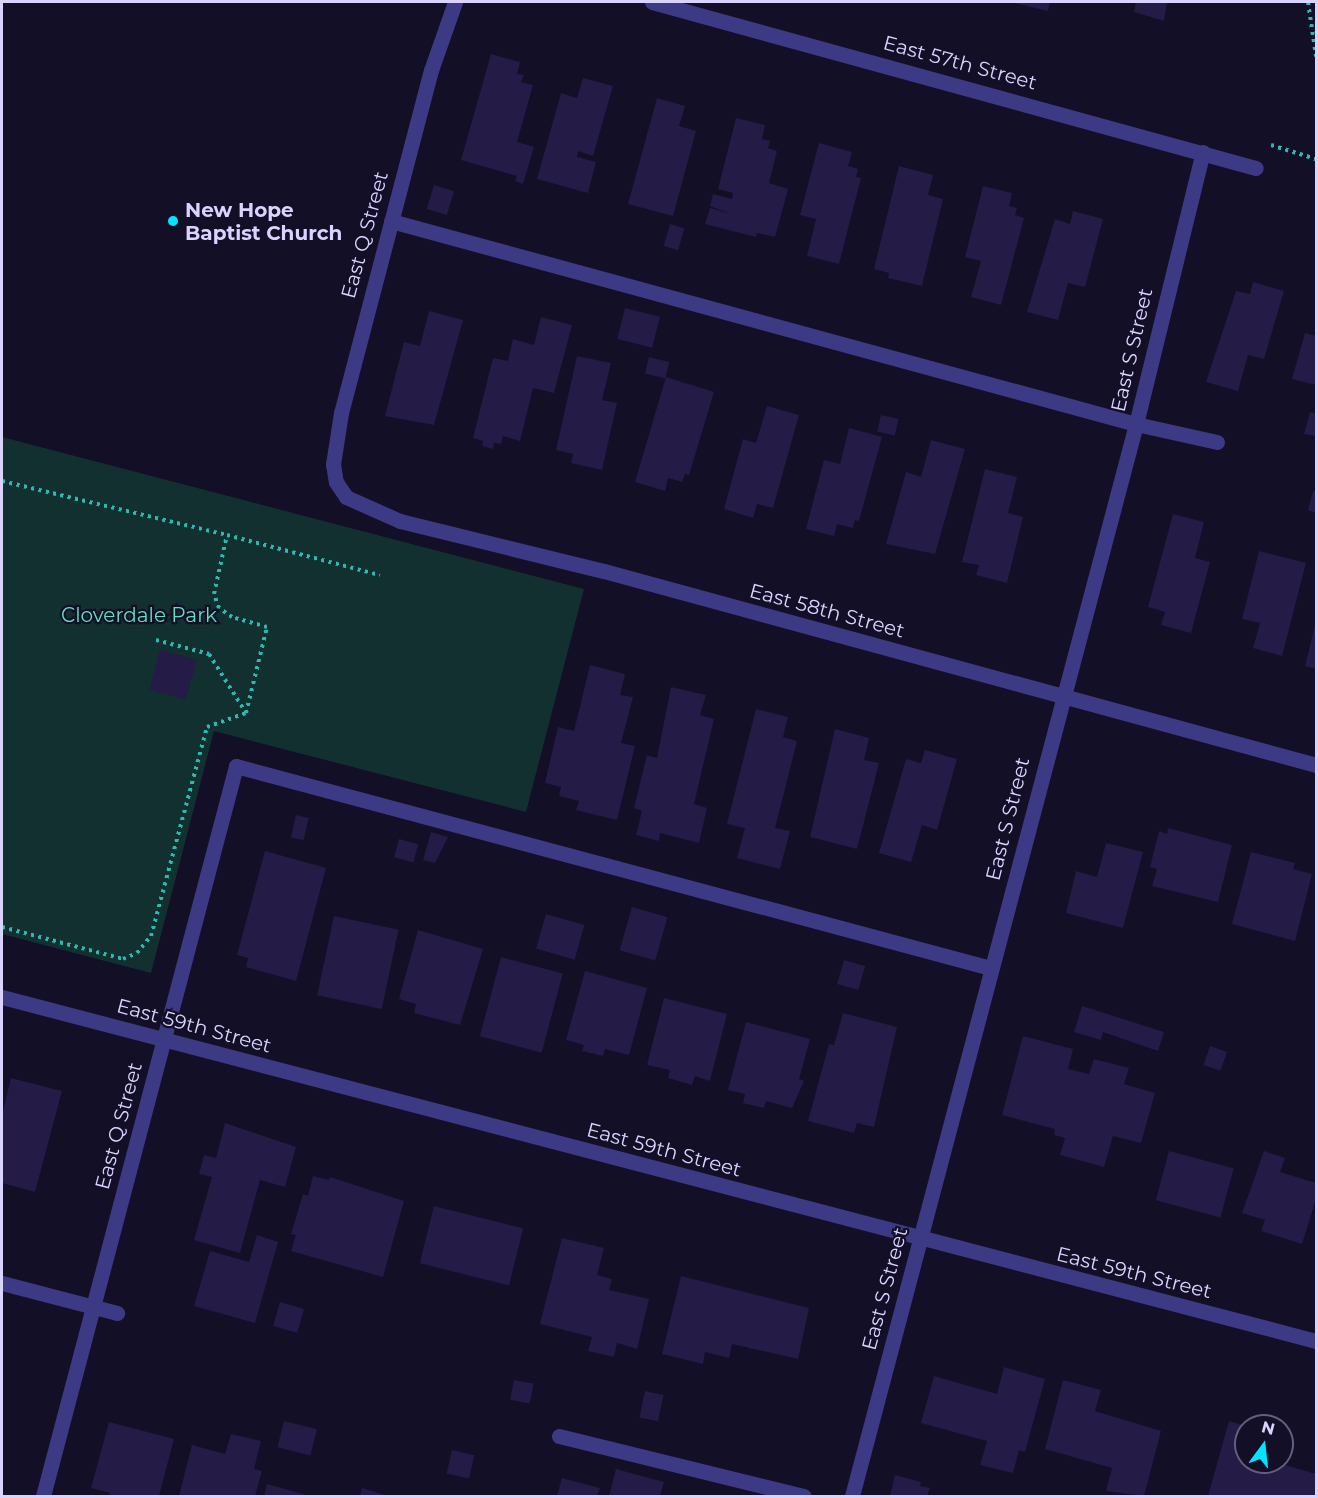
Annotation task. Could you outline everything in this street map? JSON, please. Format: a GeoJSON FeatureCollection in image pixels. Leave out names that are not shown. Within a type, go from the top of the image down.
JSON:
{"type":"FeatureCollection","features":[{"type":"Feature","properties":{"kind":"street","name":"East Q Street"},"geometry":{"type":"LineString","coordinates":[[336,482],[333,464],[341,412],[431,70],[455,2]]}},
{"type":"Feature","properties":{"kind":"street","name":"East 57th Street"},"geometry":{"type":"LineString","coordinates":[[652,2],[1256,168]]}},
{"type":"Feature","properties":{"kind":"street","name":"East S Street"},"geometry":{"type":"LineString","coordinates":[[852,1497],[1061,697],[1136,424],[1203,152]]}},
{"type":"Feature","properties":{"kind":"street"},"geometry":{"type":"LineString","coordinates":[[391,222],[1136,424],[1218,442]]}},
{"type":"Feature","properties":{"kind":"street","name":"East 58th Street"},"geometry":{"type":"LineString","coordinates":[[336,482],[346,497],[399,521],[604,571],[1317,765]]}},
{"type":"Feature","properties":{"kind":"street","name":"East Q Street"},"geometry":{"type":"LineString","coordinates":[[43,1497],[236,766],[991,968]]}},
{"type":"Feature","properties":{"kind":"street","name":"East 59th Street"},"geometry":{"type":"LineString","coordinates":[[2,997],[920,1240],[1317,1341]]}},
{"type":"Feature","properties":{"kind":"street"},"geometry":{"type":"LineString","coordinates":[[2,1283],[117,1313]]}},
{"type":"Feature","properties":{"kind":"street"},"geometry":{"type":"LineString","coordinates":[[559,1436],[804,1497]]}},
{"type":"Feature","properties":{"kind":"path"},"geometry":{"type":"LineString","coordinates":[[1308,2],[1317,56]]}},
{"type":"Feature","properties":{"kind":"path"},"geometry":{"type":"LineString","coordinates":[[1256,168],[1270,145],[1317,159]]}},
{"type":"Feature","properties":{"kind":"path"},"geometry":{"type":"LineString","coordinates":[[2,481],[227,535],[380,575]]}},
{"type":"Feature","properties":{"kind":"path"},"geometry":{"type":"LineString","coordinates":[[227,535],[214,594],[219,608],[232,617],[267,627],[246,713]]}},
{"type":"Feature","properties":{"kind":"path"},"geometry":{"type":"LineString","coordinates":[[156,640],[209,654],[246,713]]}},
{"type":"Feature","properties":{"kind":"path"},"geometry":{"type":"LineString","coordinates":[[2,927],[123,959],[137,953],[151,936],[207,727],[246,713]]}},
{"type":"Feature","properties":{"kind":"green space","name":"Cloverdale Park"},"geometry":{"type":"Polygon","coordinates":[[[2,437],[584,589],[526,812],[214,731],[151,973],[2,934],[2,437]]]}},
{"type":"Feature","properties":{"kind":"building"},"geometry":{"type":"Polygon","coordinates":[[[1010,2],[1050,2],[1048,11],[1010,2]]]}},
{"type":"Feature","properties":{"kind":"building"},"geometry":{"type":"Polygon","coordinates":[[[1136,2],[1167,2],[1164,21],[1134,12],[1136,2]]]}},
{"type":"Feature","properties":{"kind":"building"},"geometry":{"type":"Polygon","coordinates":[[[491,54],[520,62],[517,74],[524,75],[521,82],[533,85],[517,142],[534,147],[523,184],[515,181],[517,176],[461,160],[491,54]]]}},
{"type":"Feature","properties":{"kind":"building"},"geometry":{"type":"Polygon","coordinates":[[[583,78],[613,86],[593,156],[578,151],[577,157],[596,162],[588,193],[537,179],[561,93],[577,98],[583,78]]]}},
{"type":"Feature","properties":{"kind":"building"},"geometry":{"type":"Polygon","coordinates":[[[657,98],[685,106],[679,126],[696,131],[673,216],[628,204],[657,98]]]}},
{"type":"Feature","properties":{"kind":"building"},"geometry":{"type":"Polygon","coordinates":[[[736,118],[765,125],[762,139],[770,141],[768,148],[777,151],[769,183],[788,189],[775,237],[757,233],[756,237],[705,224],[710,208],[728,213],[710,206],[713,194],[732,199],[733,193],[718,189],[736,118]]]}},
{"type":"Feature","properties":{"kind":"building"},"geometry":{"type":"Polygon","coordinates":[[[819,143],[852,152],[848,166],[858,169],[856,177],[861,178],[839,264],[807,256],[816,219],[800,215],[819,143]]]}},
{"type":"Feature","properties":{"kind":"building"},"geometry":{"type":"Polygon","coordinates":[[[899,166],[933,175],[928,195],[943,199],[922,286],[888,278],[889,273],[874,269],[899,166]]]}},
{"type":"Feature","properties":{"kind":"building"},"geometry":{"type":"Polygon","coordinates":[[[434,185],[454,191],[447,215],[427,209],[434,185]]]}},
{"type":"Feature","properties":{"kind":"building"},"geometry":{"type":"Polygon","coordinates":[[[983,186],[1012,193],[1009,206],[1017,208],[1015,215],[1024,218],[1001,305],[971,297],[981,261],[965,257],[983,186]]]}},
{"type":"Feature","properties":{"kind":"building"},"geometry":{"type":"Polygon","coordinates":[[[1073,211],[1103,219],[1085,287],[1068,283],[1058,320],[1027,312],[1055,219],[1070,224],[1073,211]]]}},
{"type":"Feature","properties":{"kind":"building"},"geometry":{"type":"Polygon","coordinates":[[[670,224],[684,228],[678,250],[664,246],[670,224]]]}},
{"type":"Feature","properties":{"kind":"building"},"geometry":{"type":"Polygon","coordinates":[[[1253,282],[1284,291],[1264,359],[1248,355],[1238,391],[1206,382],[1236,291],[1250,294],[1253,282]]]}},
{"type":"Feature","properties":{"kind":"building"},"geometry":{"type":"Polygon","coordinates":[[[625,308],[660,317],[652,348],[617,339],[625,308]]]}},
{"type":"Feature","properties":{"kind":"building"},"geometry":{"type":"Polygon","coordinates":[[[429,311],[463,320],[434,425],[385,416],[404,342],[420,346],[429,311]]]}},
{"type":"Feature","properties":{"kind":"building"},"geometry":{"type":"Polygon","coordinates":[[[541,317],[572,325],[554,393],[533,388],[520,441],[503,436],[501,444],[494,443],[493,449],[482,446],[483,441],[473,438],[493,358],[508,361],[513,339],[534,345],[541,317]]]}},
{"type":"Feature","properties":{"kind":"building"},"geometry":{"type":"Polygon","coordinates":[[[1305,333],[1316,336],[1316,385],[1292,379],[1305,333]]]}},
{"type":"Feature","properties":{"kind":"building"},"geometry":{"type":"Polygon","coordinates":[[[577,356],[611,363],[602,400],[617,403],[602,470],[571,463],[573,454],[556,450],[577,356]]]}},
{"type":"Feature","properties":{"kind":"building"},"geometry":{"type":"Polygon","coordinates":[[[649,357],[669,362],[665,379],[645,373],[649,357]]]}},
{"type":"Feature","properties":{"kind":"building"},"geometry":{"type":"Polygon","coordinates":[[[666,377],[714,392],[689,475],[685,474],[682,482],[668,478],[665,491],[635,482],[666,377]]]}},
{"type":"Feature","properties":{"kind":"building"},"geometry":{"type":"Polygon","coordinates":[[[767,406],[799,415],[773,508],[757,504],[753,518],[724,509],[743,439],[756,443],[767,406]]]}},
{"type":"Feature","properties":{"kind":"building"},"geometry":{"type":"Polygon","coordinates":[[[1310,412],[1316,414],[1316,436],[1304,434],[1310,412]]]}},
{"type":"Feature","properties":{"kind":"building"},"geometry":{"type":"Polygon","coordinates":[[[881,415],[899,419],[895,436],[877,432],[881,415]]]}},
{"type":"Feature","properties":{"kind":"building"},"geometry":{"type":"Polygon","coordinates":[[[849,428],[882,437],[859,521],[855,520],[853,528],[837,524],[834,536],[806,529],[824,460],[840,464],[849,428]]]}},
{"type":"Feature","properties":{"kind":"building"},"geometry":{"type":"Polygon","coordinates":[[[931,440],[965,449],[935,554],[886,544],[906,472],[921,477],[931,440]]]}},
{"type":"Feature","properties":{"kind":"building"},"geometry":{"type":"Polygon","coordinates":[[[985,469],[1017,477],[1008,513],[1023,517],[1007,583],[976,575],[979,565],[962,562],[985,469]]]}},
{"type":"Feature","properties":{"kind":"building"},"geometry":{"type":"Polygon","coordinates":[[[1313,491],[1316,491],[1316,513],[1308,510],[1313,491]]]}},
{"type":"Feature","properties":{"kind":"building"},"geometry":{"type":"Polygon","coordinates":[[[1173,514],[1204,522],[1195,558],[1210,562],[1191,633],[1161,625],[1165,612],[1148,607],[1173,514]]]}},
{"type":"Feature","properties":{"kind":"building"},"geometry":{"type":"Polygon","coordinates":[[[1259,551],[1306,563],[1282,656],[1253,648],[1260,623],[1242,619],[1259,551]]]}},
{"type":"Feature","properties":{"kind":"building"},"geometry":{"type":"Polygon","coordinates":[[[1316,621],[1316,669],[1305,666],[1316,621]]]}},
{"type":"Feature","properties":{"kind":"building"},"geometry":{"type":"Polygon","coordinates":[[[160,650],[197,660],[186,699],[149,690],[160,650]]]}},
{"type":"Feature","properties":{"kind":"building"},"geometry":{"type":"Polygon","coordinates":[[[590,665],[625,674],[620,695],[633,697],[621,743],[635,746],[617,820],[576,810],[579,801],[559,796],[561,787],[545,783],[558,727],[574,731],[590,665]]]}},
{"type":"Feature","properties":{"kind":"building"},"geometry":{"type":"Polygon","coordinates":[[[671,687],[706,695],[700,715],[714,719],[694,804],[707,808],[699,843],[660,833],[659,841],[636,835],[642,811],[634,808],[647,755],[657,758],[671,687]]]}},
{"type":"Feature","properties":{"kind":"building"},"geometry":{"type":"Polygon","coordinates":[[[756,709],[788,717],[783,737],[797,741],[775,828],[790,831],[780,869],[737,858],[745,828],[727,824],[756,709]]]}},
{"type":"Feature","properties":{"kind":"building"},"geometry":{"type":"Polygon","coordinates":[[[835,729],[869,738],[864,760],[879,763],[857,849],[810,837],[835,729]]]}},
{"type":"Feature","properties":{"kind":"building"},"geometry":{"type":"Polygon","coordinates":[[[925,750],[957,759],[937,830],[922,825],[911,862],[879,853],[906,759],[921,763],[925,750]]]}},
{"type":"Feature","properties":{"kind":"building"},"geometry":{"type":"Polygon","coordinates":[[[296,815],[309,818],[303,840],[291,837],[296,815]]]}},
{"type":"Feature","properties":{"kind":"building"},"geometry":{"type":"Polygon","coordinates":[[[1168,828],[1232,845],[1218,902],[1152,886],[1157,869],[1150,867],[1159,831],[1167,834],[1168,828]]]}},
{"type":"Feature","properties":{"kind":"building"},"geometry":{"type":"Polygon","coordinates":[[[431,832],[448,837],[435,863],[423,860],[431,832]]]}},
{"type":"Feature","properties":{"kind":"building"},"geometry":{"type":"Polygon","coordinates":[[[399,839],[418,844],[413,863],[394,857],[399,839]]]}},
{"type":"Feature","properties":{"kind":"building"},"geometry":{"type":"Polygon","coordinates":[[[1106,843],[1143,852],[1123,928],[1066,913],[1076,871],[1097,877],[1106,843]]]}},
{"type":"Feature","properties":{"kind":"building"},"geometry":{"type":"Polygon","coordinates":[[[265,851],[326,868],[296,981],[246,967],[248,958],[237,955],[265,851]]]}},
{"type":"Feature","properties":{"kind":"building"},"geometry":{"type":"Polygon","coordinates":[[[1251,852],[1295,863],[1293,869],[1312,874],[1295,941],[1232,924],[1251,852]]]}},
{"type":"Feature","properties":{"kind":"building"},"geometry":{"type":"Polygon","coordinates":[[[632,907],[668,917],[655,960],[620,950],[632,907]]]}},
{"type":"Feature","properties":{"kind":"building"},"geometry":{"type":"Polygon","coordinates":[[[546,914],[584,925],[575,960],[536,949],[546,914]]]}},
{"type":"Feature","properties":{"kind":"building"},"geometry":{"type":"Polygon","coordinates":[[[334,916],[399,930],[382,1009],[317,995],[334,916]]]}},
{"type":"Feature","properties":{"kind":"building"},"geometry":{"type":"Polygon","coordinates":[[[418,930],[483,949],[460,1025],[414,1013],[416,1004],[399,999],[418,930]]]}},
{"type":"Feature","properties":{"kind":"building"},"geometry":{"type":"Polygon","coordinates":[[[501,957],[563,974],[542,1053],[480,1036],[501,957]]]}},
{"type":"Feature","properties":{"kind":"building"},"geometry":{"type":"Polygon","coordinates":[[[844,960],[865,966],[858,990],[837,984],[844,960]]]}},
{"type":"Feature","properties":{"kind":"building"},"geometry":{"type":"Polygon","coordinates":[[[585,971],[647,988],[629,1055],[605,1049],[603,1056],[582,1051],[584,1045],[566,1040],[585,971]]]}},
{"type":"Feature","properties":{"kind":"building"},"geometry":{"type":"Polygon","coordinates":[[[664,998],[727,1014],[710,1081],[695,1076],[692,1085],[668,1078],[670,1070],[647,1065],[664,998]]]}},
{"type":"Feature","properties":{"kind":"building"},"geometry":{"type":"Polygon","coordinates":[[[1082,1006],[1164,1032],[1158,1051],[1103,1032],[1101,1040],[1074,1032],[1082,1006]]]}},
{"type":"Feature","properties":{"kind":"building"},"geometry":{"type":"Polygon","coordinates":[[[843,1013],[897,1027],[874,1127],[857,1123],[854,1133],[808,1121],[829,1044],[834,1045],[843,1013]]]}},
{"type":"Feature","properties":{"kind":"building"},"geometry":{"type":"Polygon","coordinates":[[[746,1022],[810,1039],[799,1079],[804,1081],[792,1108],[766,1101],[764,1108],[743,1103],[745,1094],[728,1090],[746,1022]]]}},
{"type":"Feature","properties":{"kind":"building"},"geometry":{"type":"Polygon","coordinates":[[[1023,1036],[1073,1049],[1068,1069],[1089,1074],[1094,1059],[1129,1068],[1124,1084],[1155,1093],[1141,1143],[1113,1136],[1104,1167],[1060,1155],[1065,1138],[1054,1135],[1055,1129],[1002,1115],[1023,1036]]]}},
{"type":"Feature","properties":{"kind":"building"},"geometry":{"type":"Polygon","coordinates":[[[1210,1046],[1227,1052],[1221,1071],[1203,1065],[1210,1046]]]}},
{"type":"Feature","properties":{"kind":"building"},"geometry":{"type":"Polygon","coordinates":[[[11,1078],[62,1091],[35,1192],[2,1183],[2,1115],[11,1078]]]}},
{"type":"Feature","properties":{"kind":"building"},"geometry":{"type":"Polygon","coordinates":[[[225,1123],[296,1147],[285,1187],[260,1180],[240,1253],[194,1240],[212,1177],[199,1174],[204,1155],[216,1158],[225,1123]]]}},
{"type":"Feature","properties":{"kind":"building"},"geometry":{"type":"Polygon","coordinates":[[[1169,1151],[1234,1168],[1221,1218],[1156,1200],[1169,1151]]]}},
{"type":"Feature","properties":{"kind":"building"},"geometry":{"type":"Polygon","coordinates":[[[1264,1151],[1285,1158],[1280,1172],[1316,1183],[1316,1199],[1302,1244],[1261,1231],[1265,1220],[1242,1213],[1264,1151]]]}},
{"type":"Feature","properties":{"kind":"building"},"geometry":{"type":"Polygon","coordinates":[[[313,1176],[329,1180],[330,1177],[404,1201],[383,1277],[291,1251],[296,1235],[291,1234],[303,1194],[308,1196],[313,1176]]]}},
{"type":"Feature","properties":{"kind":"building"},"geometry":{"type":"Polygon","coordinates":[[[434,1206],[523,1228],[509,1286],[420,1263],[434,1206]]]}},
{"type":"Feature","properties":{"kind":"building"},"geometry":{"type":"Polygon","coordinates":[[[257,1235],[278,1242],[255,1323],[194,1306],[210,1251],[249,1262],[257,1235]]]}},
{"type":"Feature","properties":{"kind":"building"},"geometry":{"type":"Polygon","coordinates":[[[562,1238],[604,1248],[597,1275],[612,1279],[609,1290],[649,1299],[637,1349],[617,1343],[614,1357],[588,1351],[592,1337],[540,1324],[562,1238]]]}},
{"type":"Feature","properties":{"kind":"building"},"geometry":{"type":"Polygon","coordinates":[[[681,1276],[809,1308],[798,1359],[732,1344],[729,1358],[705,1352],[703,1364],[662,1354],[681,1276]]]}},
{"type":"Feature","properties":{"kind":"building"},"geometry":{"type":"Polygon","coordinates":[[[280,1302],[304,1309],[297,1333],[273,1326],[280,1302]]]}},
{"type":"Feature","properties":{"kind":"building"},"geometry":{"type":"Polygon","coordinates":[[[1004,1367],[1045,1379],[1025,1452],[1019,1450],[1013,1473],[980,1465],[987,1441],[921,1423],[934,1376],[997,1394],[1004,1367]]]}},
{"type":"Feature","properties":{"kind":"building"},"geometry":{"type":"Polygon","coordinates":[[[514,1380],[534,1384],[530,1403],[510,1400],[514,1380]]]}},
{"type":"Feature","properties":{"kind":"building"},"geometry":{"type":"Polygon","coordinates":[[[1063,1380],[1101,1390],[1095,1411],[1161,1431],[1144,1496],[1106,1491],[1112,1468],[1045,1449],[1063,1380]]]}},
{"type":"Feature","properties":{"kind":"building"},"geometry":{"type":"Polygon","coordinates":[[[645,1391],[664,1395],[658,1421],[639,1417],[645,1391]]]}},
{"type":"Feature","properties":{"kind":"building"},"geometry":{"type":"Polygon","coordinates":[[[284,1421],[317,1429],[310,1455],[277,1447],[284,1421]]]}},
{"type":"Feature","properties":{"kind":"building"},"geometry":{"type":"Polygon","coordinates":[[[1229,1421],[1234,1422],[1234,1474],[1294,1474],[1294,1468],[1316,1474],[1316,1496],[1208,1496],[1229,1421]]]}},
{"type":"Feature","properties":{"kind":"building"},"geometry":{"type":"Polygon","coordinates":[[[109,1422],[174,1439],[159,1496],[109,1496],[110,1493],[91,1488],[109,1422]]]}},
{"type":"Feature","properties":{"kind":"building"},"geometry":{"type":"Polygon","coordinates":[[[231,1434],[261,1441],[254,1469],[262,1471],[255,1496],[179,1496],[192,1445],[225,1454],[231,1434]]]}},
{"type":"Feature","properties":{"kind":"building"},"geometry":{"type":"Polygon","coordinates":[[[452,1450],[474,1455],[469,1479],[447,1473],[452,1450]]]}},
{"type":"Feature","properties":{"kind":"building"},"geometry":{"type":"Polygon","coordinates":[[[616,1469],[664,1482],[660,1496],[609,1496],[616,1469]]]}},
{"type":"Feature","properties":{"kind":"building"},"geometry":{"type":"Polygon","coordinates":[[[895,1475],[921,1482],[920,1486],[930,1488],[927,1496],[890,1496],[895,1475]]]}},
{"type":"Feature","properties":{"kind":"building"},"geometry":{"type":"Polygon","coordinates":[[[562,1478],[600,1488],[597,1496],[557,1496],[562,1478]]]}},
{"type":"Feature","properties":{"kind":"building"},"geometry":{"type":"Polygon","coordinates":[[[267,1484],[310,1496],[264,1496],[267,1484]]]}},
{"type":"Feature","properties":{"kind":"building"},"geometry":{"type":"Polygon","coordinates":[[[362,1488],[388,1496],[360,1496],[362,1488]]]}},
{"type":"Feature","properties":{"kind":"place","name":"New Hope Baptist Church"},"geometry":{"type":"Point","coordinates":[173,221]}}]}
